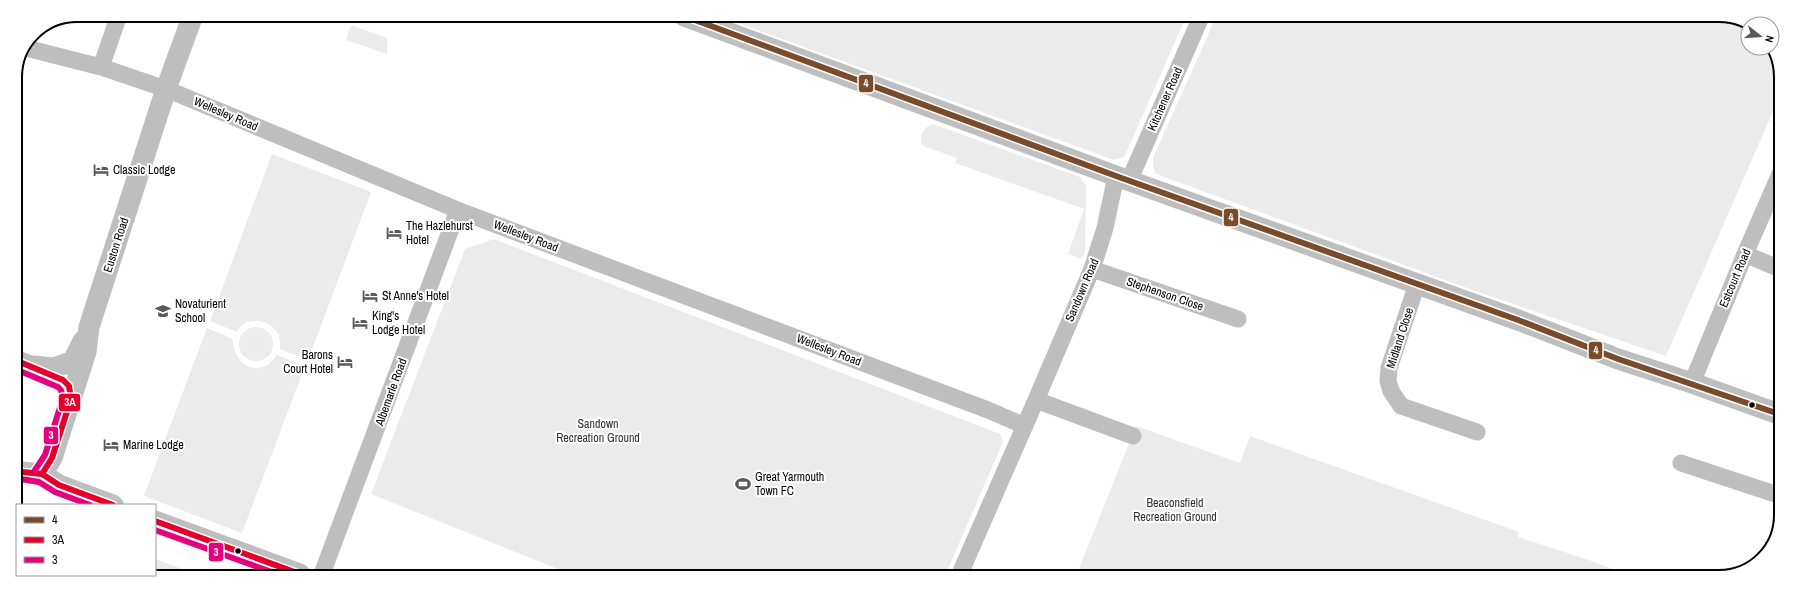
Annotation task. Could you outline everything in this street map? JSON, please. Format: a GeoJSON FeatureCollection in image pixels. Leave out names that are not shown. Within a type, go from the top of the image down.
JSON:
{"type":"FeatureCollection","features":[{"type":"Feature","properties":{"kind":"street"},"geometry":{"type":"LineString","coordinates":[[101,67],[117,22]]}},
{"type":"Feature","properties":{"kind":"street","name":"Euston Road"},"geometry":{"type":"LineString","coordinates":[[42,474],[52,458],[86,352],[89,328],[166,89],[190,22]]}},
{"type":"Feature","properties":{"kind":"street"},"geometry":{"type":"LineString","coordinates":[[714,22],[1122,179],[1417,284],[1618,360],[1692,383],[1774,412]]}},
{"type":"Feature","properties":{"kind":"street","name":"Kitchener Road"},"geometry":{"type":"LineString","coordinates":[[1122,179],[1199,22]]}},
{"type":"Feature","properties":{"kind":"street","name":"Wellesley Road"},"geometry":{"type":"LineString","coordinates":[[30,49],[101,67],[166,89],[458,210],[988,410],[1025,426]]}},
{"type":"Feature","properties":{"kind":"street","name":"Sandown Road"},"geometry":{"type":"LineString","coordinates":[[961,570],[1025,426],[1092,269],[1122,179]]}},
{"type":"Feature","properties":{"kind":"street","name":"Estcourt Road"},"geometry":{"type":"LineString","coordinates":[[1692,383],[1774,188]]}},
{"type":"Feature","properties":{"kind":"street","name":"Albemarle Road"},"geometry":{"type":"LineString","coordinates":[[323,570],[458,210]]}},
{"type":"Feature","properties":{"kind":"street"},"geometry":{"type":"LineString","coordinates":[[1745,254],[1774,266]]}},
{"type":"Feature","properties":{"kind":"street","name":"Stephenson Close"},"geometry":{"type":"LineString","coordinates":[[1092,269],[1238,319]]}},
{"type":"Feature","properties":{"kind":"street","name":"Midland Close"},"geometry":{"type":"LineString","coordinates":[[1417,284],[1389,368],[1388,381],[1391,391],[1401,406],[1477,432]]}},
{"type":"Feature","properties":{"kind":"street"},"geometry":{"type":"LineString","coordinates":[[24,363],[54,368],[73,361],[89,328]]}},
{"type":"Feature","properties":{"kind":"street"},"geometry":{"type":"LineString","coordinates":[[24,363],[63,380],[69,386],[71,399]]}},
{"type":"Feature","properties":{"kind":"street"},"geometry":{"type":"LineString","coordinates":[[1036,400],[1133,436]]}},
{"type":"Feature","properties":{"kind":"street"},"geometry":{"type":"LineString","coordinates":[[1681,463],[1774,493]]}},
{"type":"Feature","properties":{"kind":"street"},"geometry":{"type":"LineString","coordinates":[[22,472],[42,474],[59,485],[110,504]]}},
{"type":"Feature","properties":{"kind":"street"},"geometry":{"type":"LineString","coordinates":[[156,521],[289,570]]}},
{"type":"Feature","properties":{"kind":"green space"},"geometry":{"type":"Polygon","coordinates":[[[735,22],[1184,22],[1124,157],[1114,160],[735,22]]]}},
{"type":"Feature","properties":{"kind":"green space"},"geometry":{"type":"Polygon","coordinates":[[[1214,22],[1726,22],[1740,26],[1740,56],[1770,56],[1774,73],[1774,109],[1666,356],[1478,292],[1156,174],[1153,166],[1153,158],[1214,22]]]}},
{"type":"Feature","properties":{"kind":"green space"},"geometry":{"type":"Polygon","coordinates":[[[351,25],[387,38],[387,54],[346,40],[351,25]]]}},
{"type":"Feature","properties":{"kind":"green space"},"geometry":{"type":"Polygon","coordinates":[[[933,124],[1080,177],[1086,186],[1085,251],[1082,259],[1068,254],[1084,209],[955,163],[957,158],[921,145],[923,132],[927,127],[933,124]]]}},
{"type":"Feature","properties":{"kind":"green space"},"geometry":{"type":"Polygon","coordinates":[[[272,154],[371,192],[308,360],[280,349],[279,336],[276,330],[265,323],[252,321],[241,326],[237,332],[210,321],[272,154]]]}},
{"type":"Feature","properties":{"kind":"green space","name":"Sandown Recreation Ground"},"geometry":{"type":"Polygon","coordinates":[[[494,239],[1000,434],[1003,442],[948,570],[561,570],[371,494],[465,249],[494,239]]]}},
{"type":"Feature","properties":{"kind":"green space"},"geometry":{"type":"Polygon","coordinates":[[[259,327],[268,332],[272,337],[272,351],[268,356],[263,360],[253,361],[249,360],[240,351],[239,341],[240,337],[249,328],[259,327]]]}},
{"type":"Feature","properties":{"kind":"green space"},"geometry":{"type":"Polygon","coordinates":[[[207,328],[233,339],[235,352],[247,366],[259,368],[266,366],[271,363],[277,355],[305,366],[242,533],[144,496],[207,328]]]}},
{"type":"Feature","properties":{"kind":"green space","name":"Beaconsfield Recreation Ground"},"geometry":{"type":"Polygon","coordinates":[[[1136,426],[1240,463],[1250,436],[1519,532],[1518,537],[1615,570],[1078,570],[1136,426]]]}},
{"type":"Feature","properties":{"kind":"green space"},"geometry":{"type":"Polygon","coordinates":[[[156,559],[185,570],[156,570],[156,559]]]}},
{"type":"Feature","properties":{"kind":"transit line","name":"4"},"geometry":{"type":"LineString","coordinates":[[700,22],[1116,176],[1518,320],[1618,359],[1774,412]]}},
{"type":"Feature","properties":{"kind":"transit line","name":"3A"},"geometry":{"type":"LineString","coordinates":[[22,363],[63,380],[69,386],[71,399],[52,458],[42,474]]}},
{"type":"Feature","properties":{"kind":"transit line","name":"3"},"geometry":{"type":"LineString","coordinates":[[22,372],[58,387],[61,390],[63,398],[45,455],[35,470]]}},
{"type":"Feature","properties":{"kind":"transit line","name":"3A"},"geometry":{"type":"LineString","coordinates":[[22,472],[42,474],[59,485],[110,504]]}},
{"type":"Feature","properties":{"kind":"transit line","name":"3"},"geometry":{"type":"LineString","coordinates":[[22,479],[39,482],[55,492],[87,504]]}},
{"type":"Feature","properties":{"kind":"transit line","name":"3A"},"geometry":{"type":"LineString","coordinates":[[156,521],[289,570]]}},
{"type":"Feature","properties":{"kind":"transit line","name":"3"},"geometry":{"type":"LineString","coordinates":[[156,530],[266,570]]}},
{"type":"Feature","properties":{"kind":"place","name":"Classic Lodge"},"geometry":{"type":"Point","coordinates":[101,170]}},
{"type":"Feature","properties":{"kind":"place","name":"The Hazlehurst Hotel"},"geometry":{"type":"Point","coordinates":[394,233]}},
{"type":"Feature","properties":{"kind":"place","name":"St Anne's Hotel"},"geometry":{"type":"Point","coordinates":[370,296]}},
{"type":"Feature","properties":{"kind":"place","name":"Novaturient School"},"geometry":{"type":"Point","coordinates":[163,311]}},
{"type":"Feature","properties":{"kind":"place","name":"King's Lodge Hotel"},"geometry":{"type":"Point","coordinates":[360,323]}},
{"type":"Feature","properties":{"kind":"place","name":"Barons Court Hotel"},"geometry":{"type":"Point","coordinates":[345,362]}},
{"type":"Feature","properties":{"kind":"place","name":"Marine Lodge"},"geometry":{"type":"Point","coordinates":[111,445]}},
{"type":"Feature","properties":{"kind":"place","name":"Great Yarmouth Town FC"},"geometry":{"type":"Point","coordinates":[743,484]}}]}
